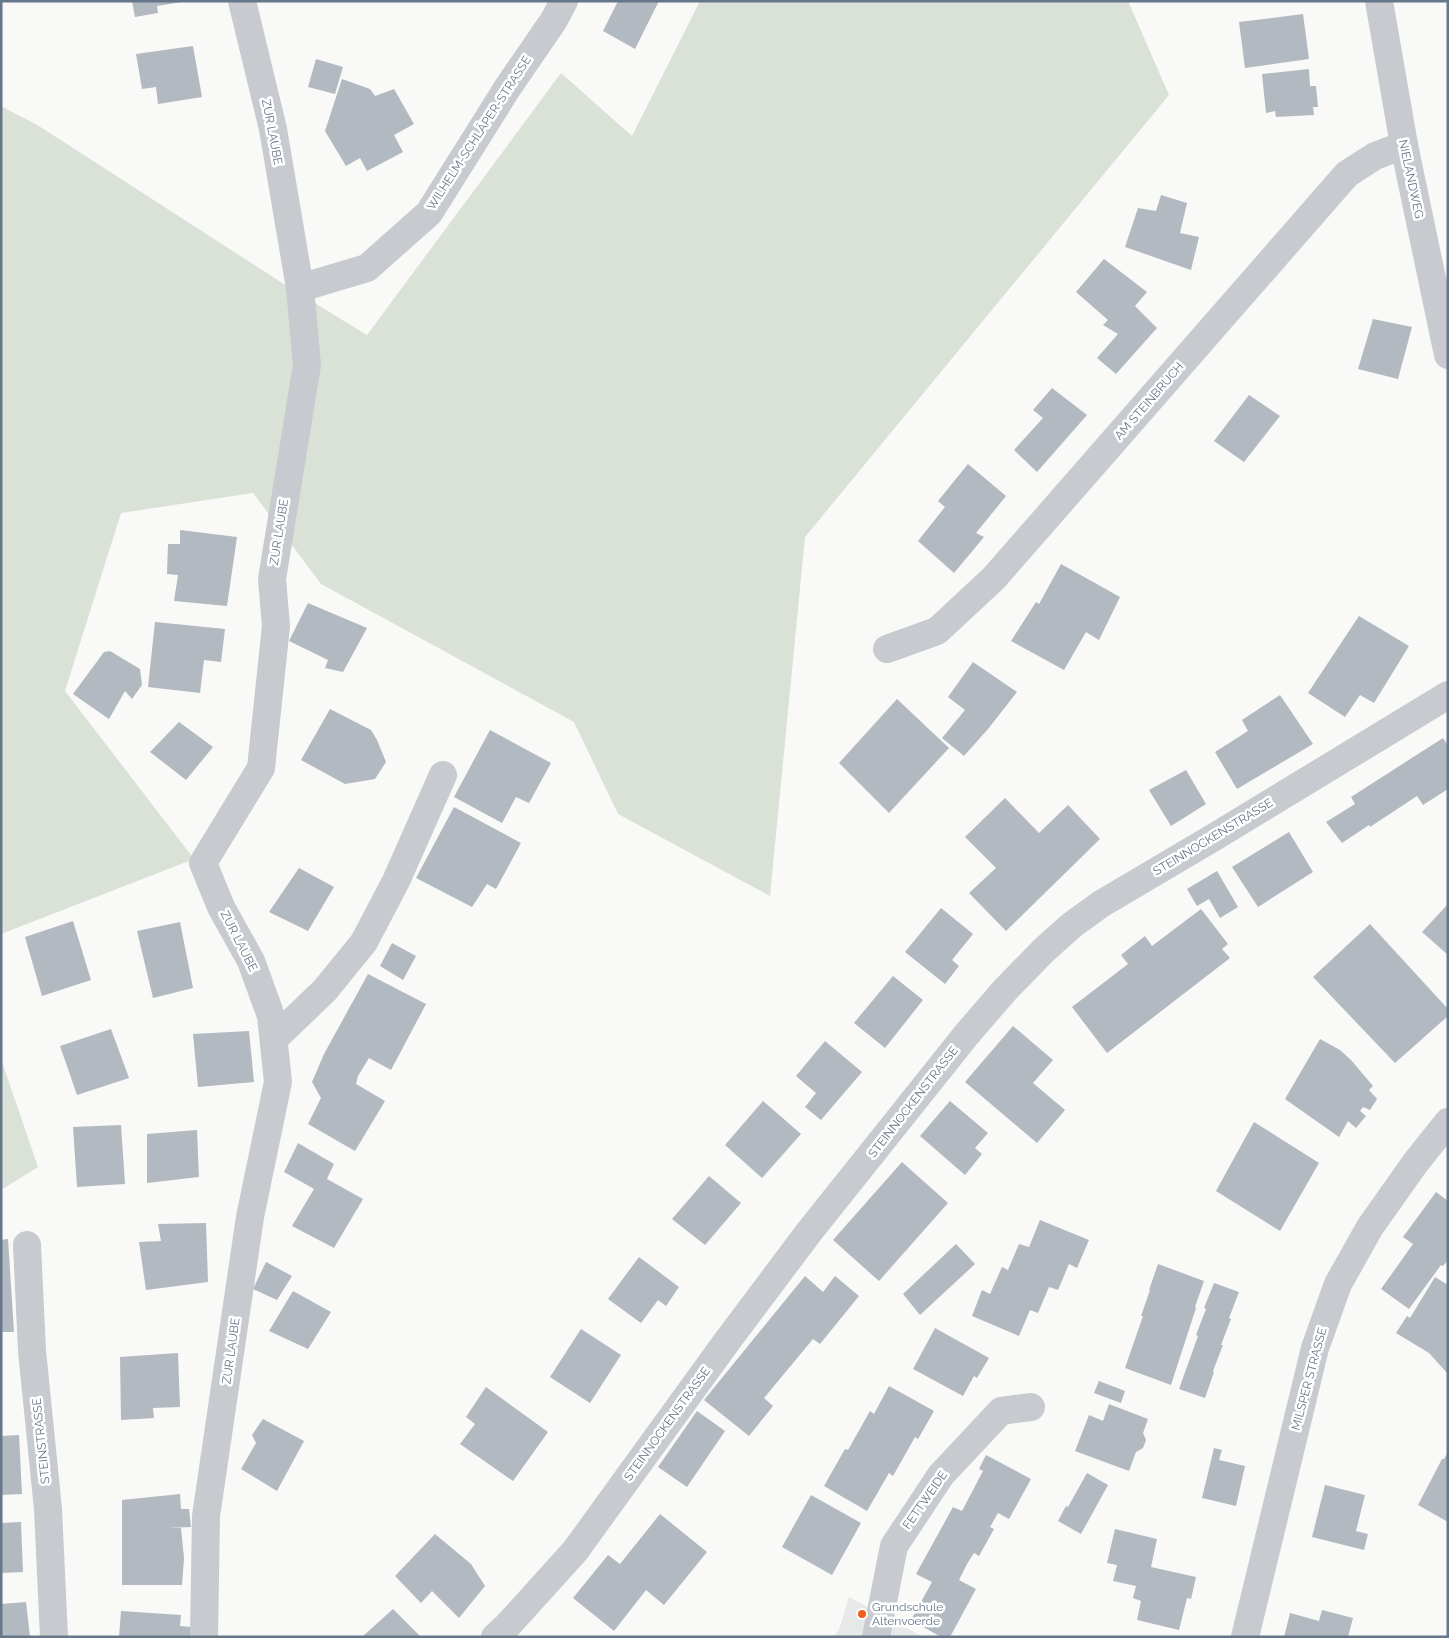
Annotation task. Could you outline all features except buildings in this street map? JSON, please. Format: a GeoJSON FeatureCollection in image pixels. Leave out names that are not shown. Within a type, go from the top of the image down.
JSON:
{"type":"FeatureCollection","features":[{"type":"Feature","properties":{"kind":"street","name":"ZUR LAUBE"},"geometry":{"type":"LineString","coordinates":[[204,1637],[206,1516],[250,1217],[278,1082],[271,1016],[251,961],[221,907],[203,863],[261,768],[276,626],[272,579],[307,365],[300,288],[273,129],[242,1]]}},
{"type":"Feature","properties":{"kind":"street","name":"WILHELM-SCHLÄPER-STRASSE"},"geometry":{"type":"LineString","coordinates":[[300,288],[367,268],[428,213],[508,87],[554,20],[564,1]]}},
{"type":"Feature","properties":{"kind":"street","name":"NIELANDWEG"},"geometry":{"type":"LineString","coordinates":[[1379,1],[1404,145],[1448,355]]}},
{"type":"Feature","properties":{"kind":"street","name":"AM STEINBRUCH"},"geometry":{"type":"LineString","coordinates":[[887,649],[937,631],[994,578],[1347,174],[1375,156],[1404,145]]}},
{"type":"Feature","properties":{"kind":"street","name":"STEINNOCKENSTRASSE"},"geometry":{"type":"LineString","coordinates":[[495,1637],[574,1551],[809,1232],[967,1034],[1005,990],[1044,950],[1072,925],[1101,904],[1448,695]]}},
{"type":"Feature","properties":{"kind":"street"},"geometry":{"type":"LineString","coordinates":[[274,1039],[325,990],[364,942],[396,881],[443,776]]}},
{"type":"Feature","properties":{"kind":"street","name":"MILSPER STRASSE"},"geometry":{"type":"LineString","coordinates":[[1245,1637],[1315,1348],[1338,1284],[1370,1227],[1416,1162],[1448,1122]]}},
{"type":"Feature","properties":{"kind":"street","name":"STEINSTRASSE"},"geometry":{"type":"LineString","coordinates":[[27,1245],[32,1351],[48,1509],[54,1637]]}},
{"type":"Feature","properties":{"kind":"street","name":"FETTWEIDE"},"geometry":{"type":"LineString","coordinates":[[876,1637],[894,1546],[941,1475],[1000,1410],[1031,1407]]}},
{"type":"Feature","properties":{"kind":"shaded area"},"geometry":{"type":"Polygon","coordinates":[[[700,1],[1128,1],[1169,95],[805,537],[770,896],[618,814],[574,722],[321,584],[253,493],[121,513],[65,691],[194,859],[1,934],[1,106],[39,126],[290,288],[367,335],[561,73],[632,136],[700,1]]]}},
{"type":"Feature","properties":{"kind":"shaded area"},"geometry":{"type":"Polygon","coordinates":[[[1,1059],[38,1167],[1,1190],[1,1059]]]}},
{"type":"Feature","properties":{"kind":"shaded area","name":"Grundschule Altenvoerde"},"geometry":{"type":"Polygon","coordinates":[[[849,1597],[923,1637],[833,1637],[839,1630],[849,1597]]]}},
{"type":"Feature","properties":{"kind":"place","name":"Grundschule Altenvoerde"},"geometry":{"type":"Point","coordinates":[862,1614]}}]}
